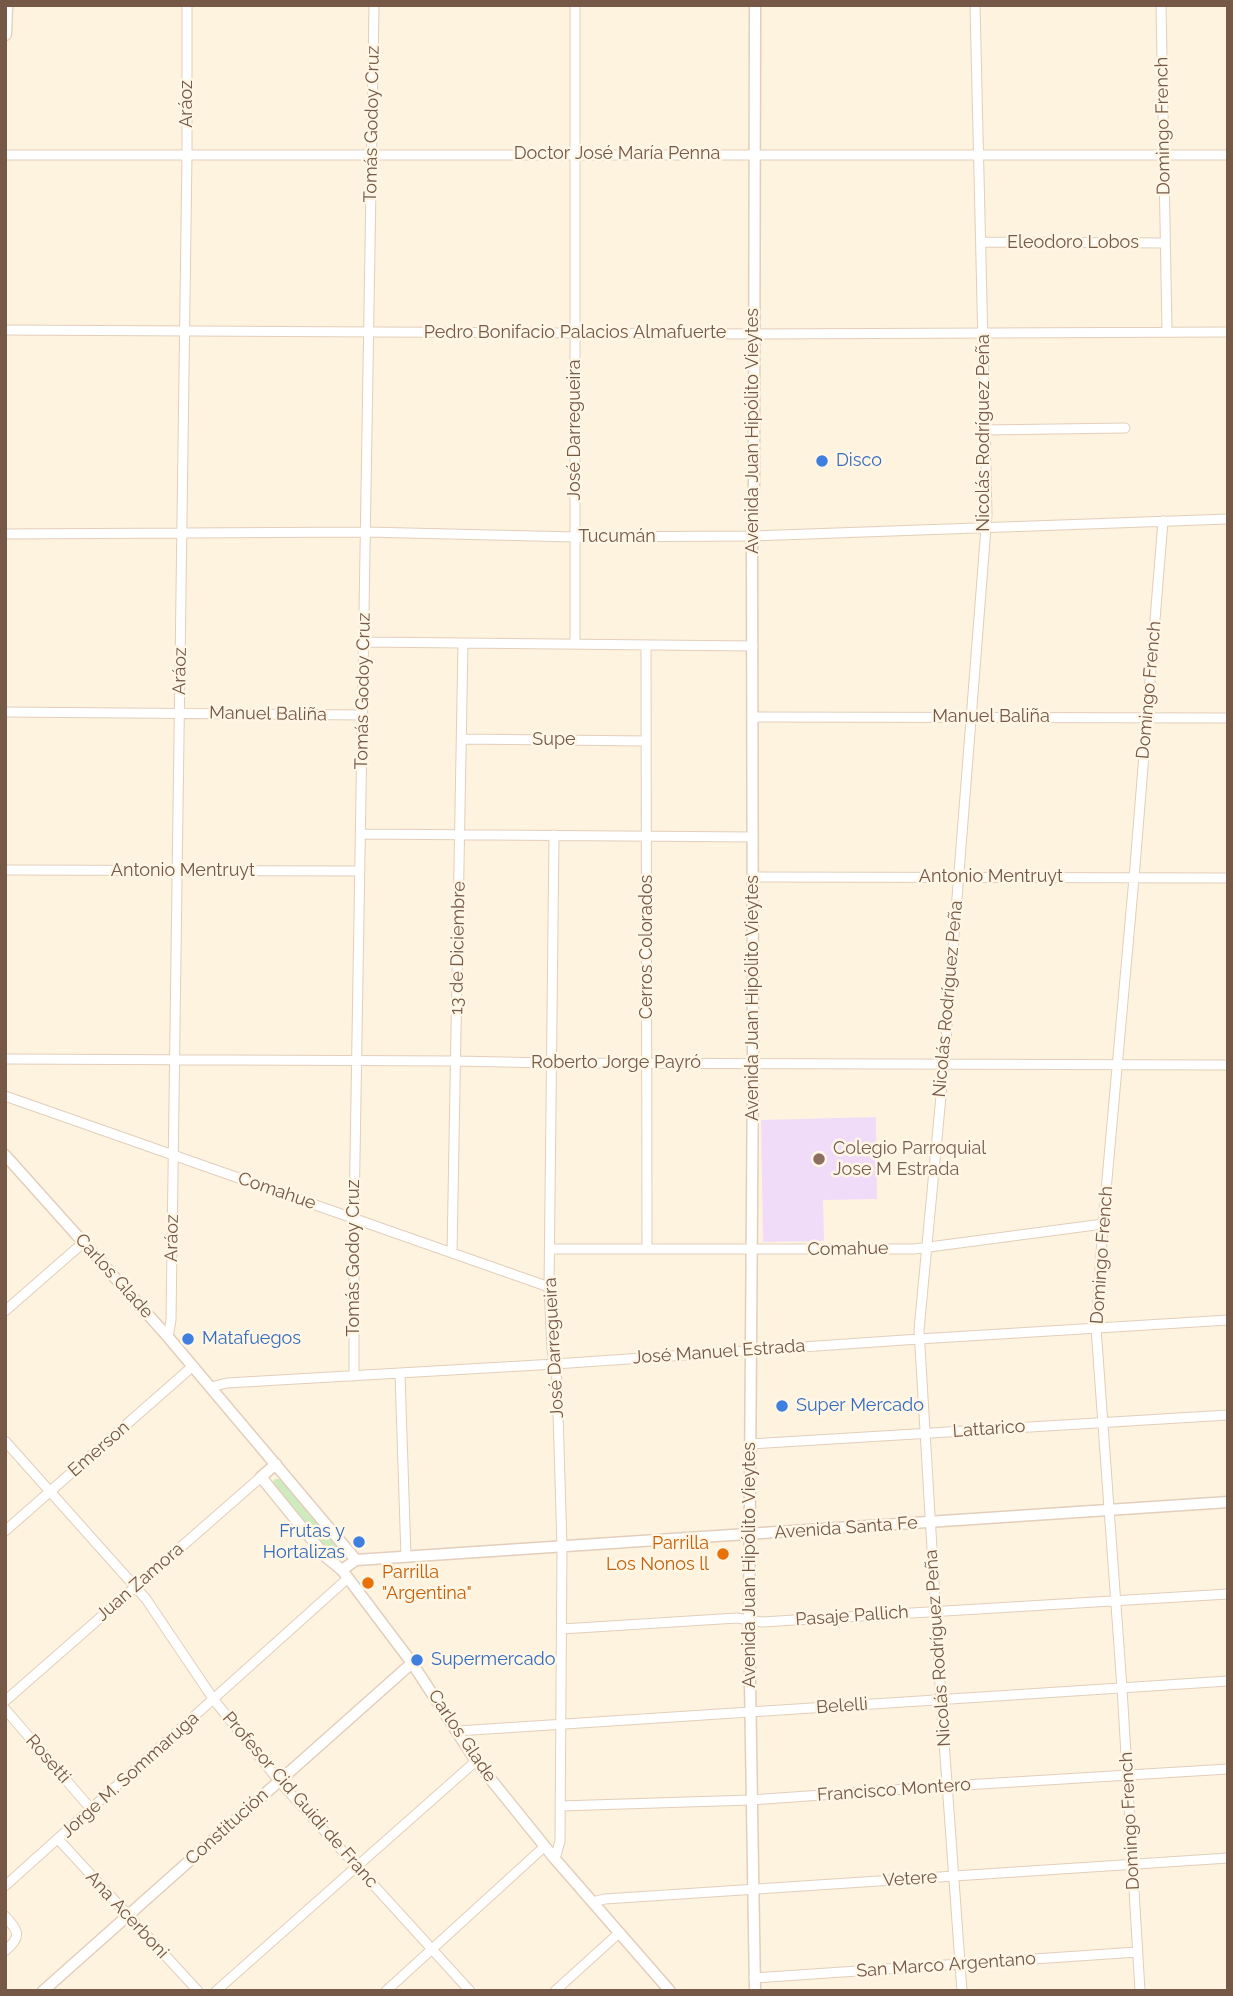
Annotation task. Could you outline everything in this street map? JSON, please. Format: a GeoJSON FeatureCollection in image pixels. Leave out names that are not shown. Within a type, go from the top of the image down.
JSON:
{"type":"FeatureCollection","features":[{"type":"Feature","properties":{"kind":"main road"},"geometry":{"type":"LineString","coordinates":[[5,34],[6,5]]}},
{"type":"Feature","properties":{"kind":"street","name":"Aráoz"},"geometry":{"type":"LineString","coordinates":[[168,1337],[171,1320],[180,713],[187,5]]}},
{"type":"Feature","properties":{"kind":"street","name":"Tomás Godoy Cruz"},"geometry":{"type":"LineString","coordinates":[[354,1376],[354,1218],[374,5]]}},
{"type":"Feature","properties":{"kind":"street","name":"José Darregueira"},"geometry":{"type":"LineString","coordinates":[[575,5],[575,645]]}},
{"type":"Feature","properties":{"kind":"street","name":"Avenida Juan Hipólito Vieytes"},"geometry":{"type":"LineString","coordinates":[[755,5],[752,536],[753,1250],[749,1620],[755,1991]]}},
{"type":"Feature","properties":{"kind":"street","name":"Nicolás Rodríguez Peña"},"geometry":{"type":"LineString","coordinates":[[962,1991],[919,1339],[944,1064],[986,528],[975,5]]}},
{"type":"Feature","properties":{"kind":"street","name":"Domingo French"},"geometry":{"type":"LineString","coordinates":[[1161,5],[1167,331]]}},
{"type":"Feature","properties":{"kind":"street","name":"Doctor José María Penna"},"geometry":{"type":"LineString","coordinates":[[5,155],[1228,155]]}},
{"type":"Feature","properties":{"kind":"street","name":"Eleodoro Lobos"},"geometry":{"type":"LineString","coordinates":[[981,243],[1165,243]]}},
{"type":"Feature","properties":{"kind":"street","name":"Pedro Bonifacio Palacios Almafuerte"},"geometry":{"type":"LineString","coordinates":[[5,330],[575,334],[1228,332]]}},
{"type":"Feature","properties":{"kind":"street"},"geometry":{"type":"LineString","coordinates":[[985,430],[1125,428]]}},
{"type":"Feature","properties":{"kind":"street","name":"Tucumán"},"geometry":{"type":"LineString","coordinates":[[5,534],[366,532],[576,537],[752,536],[1228,519]]}},
{"type":"Feature","properties":{"kind":"street","name":"Domingo French"},"geometry":{"type":"LineString","coordinates":[[1140,1991],[1122,1688],[1096,1328],[1163,521]]}},
{"type":"Feature","properties":{"kind":"street"},"geometry":{"type":"LineString","coordinates":[[364,642],[753,646]]}},
{"type":"Feature","properties":{"kind":"street","name":"13 de Diciembre"},"geometry":{"type":"LineString","coordinates":[[452,1253],[463,643]]}},
{"type":"Feature","properties":{"kind":"street","name":"Cerros Colorados"},"geometry":{"type":"LineString","coordinates":[[646,645],[647,1250]]}},
{"type":"Feature","properties":{"kind":"street","name":"Manuel Baliña"},"geometry":{"type":"LineString","coordinates":[[5,712],[363,715]]}},
{"type":"Feature","properties":{"kind":"street","name":"Manuel Baliña"},"geometry":{"type":"LineString","coordinates":[[753,717],[1228,718]]}},
{"type":"Feature","properties":{"kind":"street","name":"Supe"},"geometry":{"type":"LineString","coordinates":[[461,739],[646,741]]}},
{"type":"Feature","properties":{"kind":"street"},"geometry":{"type":"LineString","coordinates":[[361,834],[754,837]]}},
{"type":"Feature","properties":{"kind":"street","name":"José Darregueira"},"geometry":{"type":"LineString","coordinates":[[554,835],[549,1287],[557,1380],[562,1546],[560,1841],[555,1859]]}},
{"type":"Feature","properties":{"kind":"street","name":"Antonio Mentruyt"},"geometry":{"type":"LineString","coordinates":[[5,870],[360,871]]}},
{"type":"Feature","properties":{"kind":"street","name":"Antonio Mentruyt"},"geometry":{"type":"LineString","coordinates":[[753,877],[1228,878]]}},
{"type":"Feature","properties":{"kind":"street","name":"Roberto Jorge Payró"},"geometry":{"type":"LineString","coordinates":[[5,1059],[1228,1065]]}},
{"type":"Feature","properties":{"kind":"street","name":"Comahue"},"geometry":{"type":"LineString","coordinates":[[5,1096],[549,1287]]}},
{"type":"Feature","properties":{"kind":"street","name":"Carlos Glade"},"geometry":{"type":"LineString","coordinates":[[5,1155],[168,1337],[356,1560]]}},
{"type":"Feature","properties":{"kind":"street","name":"Comahue"},"geometry":{"type":"LineString","coordinates":[[550,1249],[926,1248],[1103,1224]]}},
{"type":"Feature","properties":{"kind":"street"},"geometry":{"type":"LineString","coordinates":[[5,1311],[83,1242]]}},
{"type":"Feature","properties":{"kind":"street","name":"José Manuel Estrada"},"geometry":{"type":"LineString","coordinates":[[211,1387],[227,1382],[400,1374],[1228,1320]]}},
{"type":"Feature","properties":{"kind":"street","name":"Emerson"},"geometry":{"type":"LineString","coordinates":[[5,1531],[193,1366]]}},
{"type":"Feature","properties":{"kind":"street"},"geometry":{"type":"LineString","coordinates":[[400,1374],[406,1557]]}},
{"type":"Feature","properties":{"kind":"street","name":"Lattarico"},"geometry":{"type":"LineString","coordinates":[[750,1444],[1228,1415]]}},
{"type":"Feature","properties":{"kind":"street","name":"Profesor Cid Guidi de Franc"},"geometry":{"type":"LineString","coordinates":[[5,1441],[154,1610],[214,1700],[279,1781],[470,1991]]}},
{"type":"Feature","properties":{"kind":"street","name":"Juan Zamora"},"geometry":{"type":"LineString","coordinates":[[5,1700],[276,1464]]}},
{"type":"Feature","properties":{"kind":"street","name":"Carlos Glade"},"geometry":{"type":"LineString","coordinates":[[261,1477],[326,1557],[345,1574],[412,1664],[476,1761],[544,1847],[670,1991]]}},
{"type":"Feature","properties":{"kind":"street","name":"Avenida Santa Fe"},"geometry":{"type":"LineString","coordinates":[[356,1560],[1228,1502]]}},
{"type":"Feature","properties":{"kind":"street"},"geometry":{"type":"LineString","coordinates":[[345,1574],[356,1560]]}},
{"type":"Feature","properties":{"kind":"street","name":"Jorge M. Sommaruga"},"geometry":{"type":"LineString","coordinates":[[5,1886],[214,1700],[345,1574]]}},
{"type":"Feature","properties":{"kind":"street","name":"Pasaje Pallich"},"geometry":{"type":"LineString","coordinates":[[562,1629],[737,1618],[762,1622],[1228,1594]]}},
{"type":"Feature","properties":{"kind":"street","name":"Constitución"},"geometry":{"type":"LineString","coordinates":[[43,1991],[412,1664]]}},
{"type":"Feature","properties":{"kind":"street","name":"Belelli"},"geometry":{"type":"LineString","coordinates":[[457,1731],[1228,1681]]}},
{"type":"Feature","properties":{"kind":"street","name":"Rosetti"},"geometry":{"type":"LineString","coordinates":[[5,1709],[91,1809]]}},
{"type":"Feature","properties":{"kind":"street"},"geometry":{"type":"LineString","coordinates":[[216,1991],[476,1761]]}},
{"type":"Feature","properties":{"kind":"street","name":"Francisco Montero"},"geometry":{"type":"LineString","coordinates":[[560,1806],[751,1800],[1228,1769]]}},
{"type":"Feature","properties":{"kind":"street","name":"Ana Acerboni"},"geometry":{"type":"LineString","coordinates":[[58,1839],[198,1991]]}},
{"type":"Feature","properties":{"kind":"street"},"geometry":{"type":"LineString","coordinates":[[386,1991],[544,1847]]}},
{"type":"Feature","properties":{"kind":"street","name":"Vetere"},"geometry":{"type":"LineString","coordinates":[[592,1902],[1228,1858]]}},
{"type":"Feature","properties":{"kind":"street"},"geometry":{"type":"LineString","coordinates":[[5,1916],[18,1935],[5,1951]]}},
{"type":"Feature","properties":{"kind":"street"},"geometry":{"type":"LineString","coordinates":[[555,1991],[619,1933]]}},
{"type":"Feature","properties":{"kind":"street","name":"San Marco Argentano"},"geometry":{"type":"LineString","coordinates":[[754,1978],[1137,1952]]}},
{"type":"Feature","properties":{"kind":"shaded area","name":"Colegio Parroquial Jose M Estrada"},"geometry":{"type":"Polygon","coordinates":[[[876,1117],[877,1199],[823,1200],[824,1241],[763,1242],[761,1120],[876,1117]]]}},
{"type":"Feature","properties":{"kind":"green space"},"geometry":{"type":"Polygon","coordinates":[[[275,1479],[283,1481],[336,1543],[335,1553],[330,1555],[272,1483],[275,1479]]]}},
{"type":"Feature","properties":{"kind":"place","name":"Disco"},"geometry":{"type":"Point","coordinates":[822,461]}},
{"type":"Feature","properties":{"kind":"place","name":"Colegio Parroquial Jose M Estrada"},"geometry":{"type":"Point","coordinates":[819,1159]}},
{"type":"Feature","properties":{"kind":"place","name":"Matafuegos"},"geometry":{"type":"Point","coordinates":[188,1339]}},
{"type":"Feature","properties":{"kind":"place","name":"Super Mercado"},"geometry":{"type":"Point","coordinates":[782,1406]}},
{"type":"Feature","properties":{"kind":"place","name":"Frutas y Hortalizas"},"geometry":{"type":"Point","coordinates":[359,1542]}},
{"type":"Feature","properties":{"kind":"place","name":"Parrilla Los Nonos ll"},"geometry":{"type":"Point","coordinates":[723,1554]}},
{"type":"Feature","properties":{"kind":"place","name":"Parrilla \"Argentina\""},"geometry":{"type":"Point","coordinates":[368,1583]}},
{"type":"Feature","properties":{"kind":"place","name":"Supermercado"},"geometry":{"type":"Point","coordinates":[417,1660]}}]}
